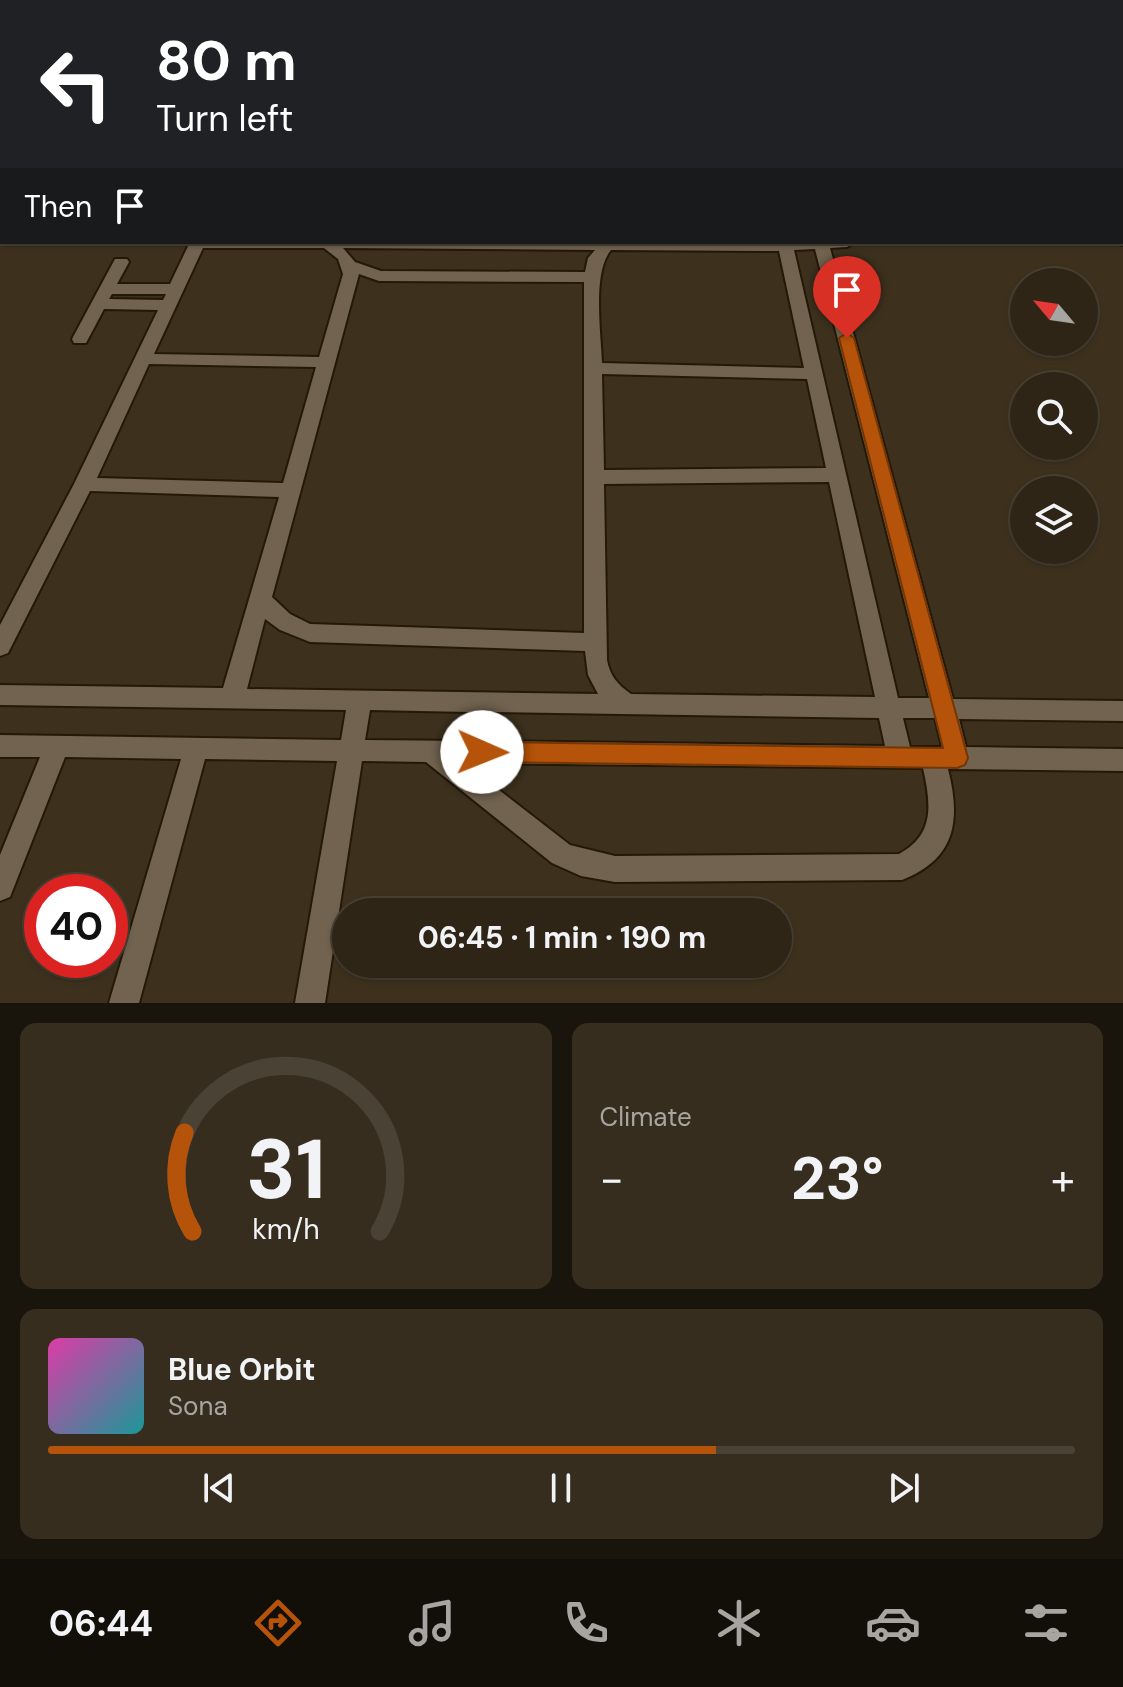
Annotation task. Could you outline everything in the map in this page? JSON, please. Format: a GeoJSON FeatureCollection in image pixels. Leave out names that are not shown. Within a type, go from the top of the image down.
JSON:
{"type":"FeatureCollection","features":[{"type":"Feature","properties":{"kind":"street"},"geometry":{"type":"LineString","coordinates":[[0,647],[84,484],[197,244]]}},
{"type":"Feature","properties":{"kind":"street"},"geometry":{"type":"LineString","coordinates":[[232,699],[351,274],[345,257],[328,244]]}},
{"type":"Feature","properties":{"kind":"street"},"geometry":{"type":"LineString","coordinates":[[433,753],[561,854],[581,863],[615,869],[902,867],[930,847],[941,827],[945,805],[945,709],[822,244],[566,244]]}},
{"type":"Feature","properties":{"kind":"street"},"geometry":{"type":"LineString","coordinates":[[785,244],[900,758]]}},
{"type":"Feature","properties":{"kind":"street"},"geometry":{"type":"LineString","coordinates":[[607,245],[596,258],[592,277],[595,642],[597,671],[602,682],[613,695],[629,705]]}},
{"type":"Feature","properties":{"kind":"street"},"geometry":{"type":"LineString","coordinates":[[80,339],[121,262]]}},
{"type":"Feature","properties":{"kind":"street"},"geometry":{"type":"LineString","coordinates":[[350,266],[365,274],[379,276],[592,277]]}},
{"type":"Feature","properties":{"kind":"street"},"geometry":{"type":"LineString","coordinates":[[102,296],[172,297]]}},
{"type":"Feature","properties":{"kind":"street"},"geometry":{"type":"LineString","coordinates":[[142,359],[327,362]]}},
{"type":"Feature","properties":{"kind":"street"},"geometry":{"type":"LineString","coordinates":[[593,368],[814,374]]}},
{"type":"Feature","properties":{"kind":"street"},"geometry":{"type":"LineString","coordinates":[[594,477],[836,475]]}},
{"type":"Feature","properties":{"kind":"street"},"geometry":{"type":"LineString","coordinates":[[84,484],[291,490]]}},
{"type":"Feature","properties":{"kind":"street"},"geometry":{"type":"LineString","coordinates":[[261,599],[270,612],[284,623],[310,633],[595,642]]}},
{"type":"Feature","properties":{"kind":"street"},"geometry":{"type":"LineString","coordinates":[[0,695],[1123,711]]}},
{"type":"Feature","properties":{"kind":"street"},"geometry":{"type":"LineString","coordinates":[[310,1003],[359,702]]}},
{"type":"Feature","properties":{"kind":"street"},"geometry":{"type":"LineString","coordinates":[[480,703],[482,752]]}},
{"type":"Feature","properties":{"kind":"street"},"geometry":{"type":"LineString","coordinates":[[0,746],[1123,760]]}},
{"type":"Feature","properties":{"kind":"street"},"geometry":{"type":"LineString","coordinates":[[0,888],[57,746]]}},
{"type":"Feature","properties":{"kind":"street"},"geometry":{"type":"LineString","coordinates":[[124,1003],[196,749]]}},
{"type":"Feature","properties":{"kind":"route"},"geometry":{"type":"LineString","coordinates":[[482,752],[957,758],[847,338]]}}]}
